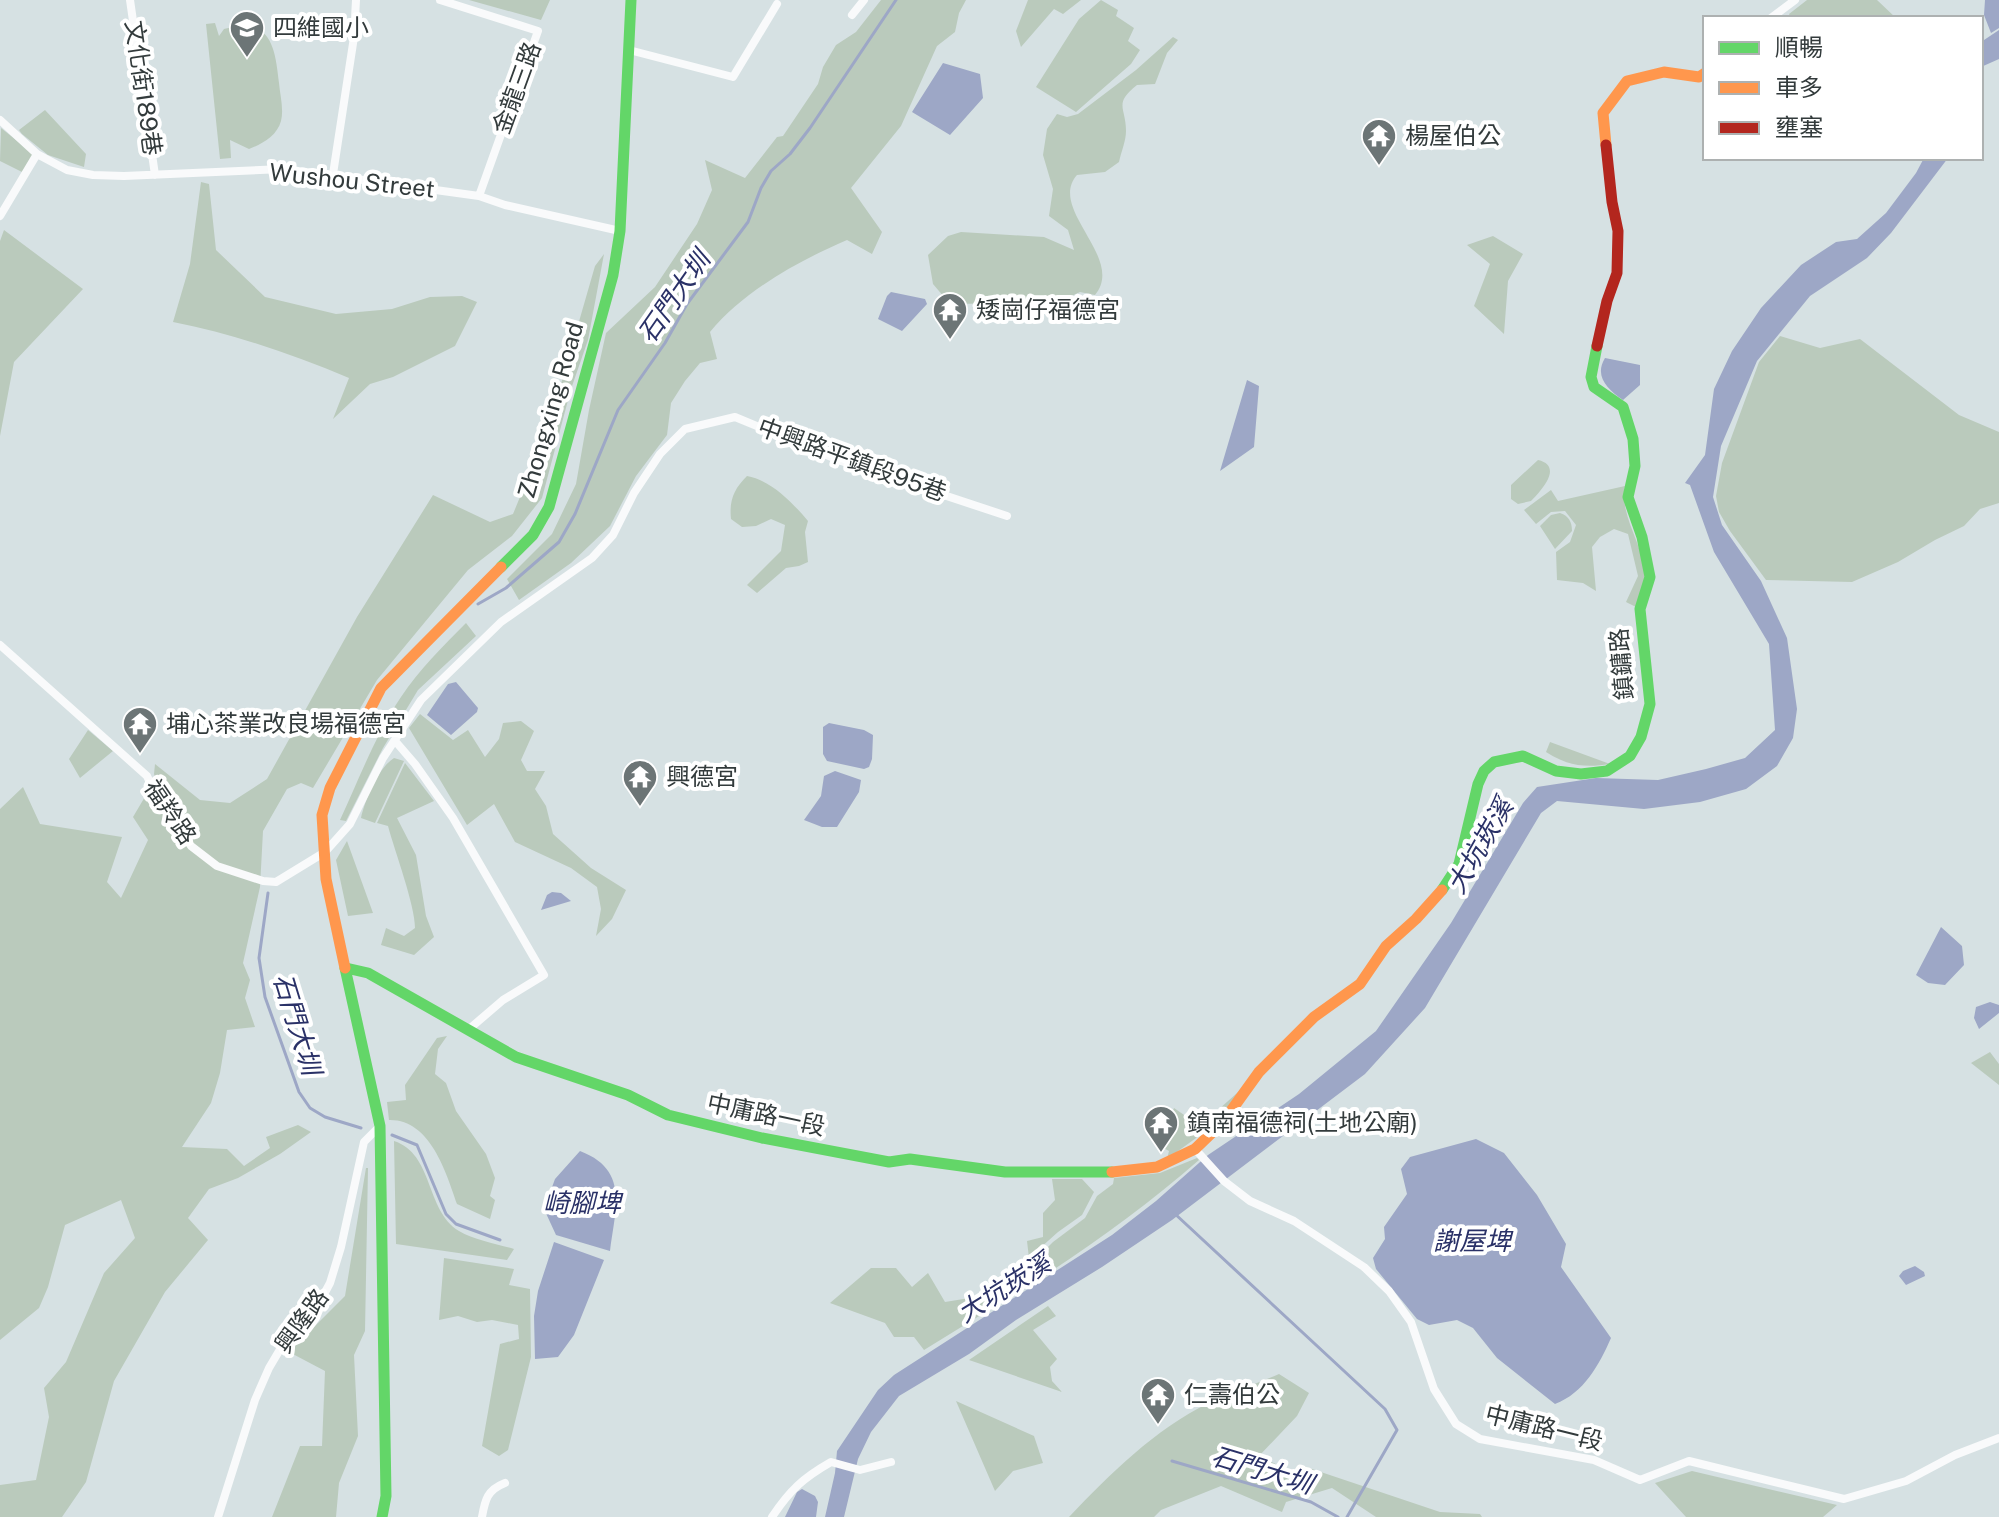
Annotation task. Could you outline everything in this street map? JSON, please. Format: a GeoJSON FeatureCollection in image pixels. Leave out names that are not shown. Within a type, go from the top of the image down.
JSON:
{"type":"FeatureCollection","features":[{"type":"Feature","properties":{"kind":"street","name":"文化街189巷"},"geometry":{"type":"LineString","coordinates":[[130,0],[155,175]]}},
{"type":"Feature","properties":{"kind":"street"},"geometry":{"type":"LineString","coordinates":[[333,174],[354,37],[356,0]]}},
{"type":"Feature","properties":{"kind":"street","name":"金龍三路"},"geometry":{"type":"LineString","coordinates":[[440,0],[538,31],[479,196]]}},
{"type":"Feature","properties":{"kind":"street","name":"Zhongxing Road"},"geometry":{"type":"LineString","coordinates":[[382,1517],[386,1496],[380,1126],[326,879],[322,815],[330,788],[381,688],[533,535],[549,507],[613,275],[620,231],[631,0]]}},
{"type":"Feature","properties":{"kind":"street"},"geometry":{"type":"LineString","coordinates":[[1774,16],[1795,0]]}},
{"type":"Feature","properties":{"kind":"street"},"geometry":{"type":"LineString","coordinates":[[852,15],[860,1]]}},
{"type":"Feature","properties":{"kind":"street"},"geometry":{"type":"LineString","coordinates":[[629,50],[733,77],[777,4]]}},
{"type":"Feature","properties":{"kind":"street","name":"鎮鏞路"},"geometry":{"type":"LineString","coordinates":[[1198,1152],[1259,1072],[1314,1017],[1360,984],[1386,946],[1416,919],[1445,886],[1459,864],[1478,784],[1484,771],[1494,762],[1523,756],[1556,771],[1581,774],[1607,771],[1630,756],[1641,737],[1650,704],[1640,609],[1650,577],[1642,537],[1628,497],[1635,466],[1633,439],[1623,407],[1594,387],[1591,377],[1607,301],[1617,273],[1618,231],[1603,113],[1627,81],[1664,72],[1699,77],[1703,74]]}},
{"type":"Feature","properties":{"kind":"street","name":"Wushou Street"},"geometry":{"type":"LineString","coordinates":[[0,120],[37,154],[67,170],[89,174],[155,175],[283,169],[333,174],[479,196],[505,205],[620,231]]}},
{"type":"Feature","properties":{"kind":"street"},"geometry":{"type":"LineString","coordinates":[[0,216],[37,154]]}},
{"type":"Feature","properties":{"kind":"street","name":"中興路平鎮段95巷"},"geometry":{"type":"LineString","coordinates":[[325,852],[350,824],[383,758],[421,700],[501,622],[581,566],[603,546],[613,535],[634,493],[660,454],[685,429],[735,417],[841,461],[1007,516]]}},
{"type":"Feature","properties":{"kind":"street","name":"福羚路"},"geometry":{"type":"LineString","coordinates":[[0,645],[147,776],[156,796],[191,846],[217,866],[263,881],[276,882],[325,852]]}},
{"type":"Feature","properties":{"kind":"street"},"geometry":{"type":"LineString","coordinates":[[396,742],[453,818],[544,975],[503,1000],[468,1030]]}},
{"type":"Feature","properties":{"kind":"street","name":"中庸路一段"},"geometry":{"type":"LineString","coordinates":[[346,968],[368,973],[516,1057],[628,1095],[668,1115],[762,1138],[889,1162],[910,1159],[1005,1172],[1098,1174],[1157,1167],[1198,1152],[1224,1181],[1250,1201],[1294,1221],[1364,1267],[1389,1291],[1411,1322],[1434,1389],[1456,1424],[1480,1439],[1594,1460],[1640,1480],[1689,1461],[1844,1499],[1906,1481],[1955,1455],[1999,1438]]}},
{"type":"Feature","properties":{"kind":"street","name":"興隆路"},"geometry":{"type":"LineString","coordinates":[[218,1517],[255,1400],[269,1368],[282,1346],[316,1309],[330,1283],[364,1142],[380,1126]]}},
{"type":"Feature","properties":{"kind":"street"},"geometry":{"type":"LineString","coordinates":[[772,1517],[796,1485],[831,1462],[859,1469],[891,1462]]}},
{"type":"Feature","properties":{"kind":"street"},"geometry":{"type":"LineString","coordinates":[[482,1517],[486,1496],[496,1486],[505,1483]]}},
{"type":"Feature","properties":{"kind":"green space"},"geometry":{"type":"Polygon","coordinates":[[[469,0],[550,0],[541,20],[469,0]]]}},
{"type":"Feature","properties":{"kind":"green space"},"geometry":{"type":"Polygon","coordinates":[[[881,0],[966,0],[955,32],[937,46],[901,126],[851,188],[882,232],[872,254],[847,240],[773,278],[724,317],[710,332],[717,359],[700,363],[685,381],[671,403],[667,435],[636,476],[610,526],[571,563],[519,600],[507,579],[552,534],[576,484],[606,333],[655,287],[697,224],[712,190],[705,160],[745,178],[777,137],[783,136],[818,84],[823,67],[836,45],[856,32],[881,0]]]}},
{"type":"Feature","properties":{"kind":"green space"},"geometry":{"type":"Polygon","coordinates":[[[1028,0],[1081,0],[1063,14],[1054,9],[1021,47],[1016,31],[1028,0]]]}},
{"type":"Feature","properties":{"kind":"green space"},"geometry":{"type":"Polygon","coordinates":[[[1101,0],[1118,10],[1116,16],[1134,28],[1128,41],[1140,50],[1131,64],[1076,112],[1036,87],[1079,19],[1101,0]]]}},
{"type":"Feature","properties":{"kind":"green space"},"geometry":{"type":"Polygon","coordinates":[[[1807,0],[1877,0],[1894,16],[1790,16],[1807,0]]]}},
{"type":"Feature","properties":{"kind":"green space"},"geometry":{"type":"Polygon","coordinates":[[[215,23],[219,36],[224,29],[240,26],[252,27],[268,38],[275,58],[282,107],[279,126],[268,139],[249,149],[230,140],[231,158],[220,159],[206,24],[215,23]]]}},
{"type":"Feature","properties":{"kind":"green space"},"geometry":{"type":"Polygon","coordinates":[[[1173,37],[1178,40],[1167,53],[1155,84],[1137,85],[1125,97],[1122,106],[1126,135],[1119,162],[1105,172],[1077,175],[1070,188],[1078,218],[1101,265],[1102,281],[1095,295],[1080,292],[1044,309],[1018,303],[950,304],[933,284],[928,255],[948,236],[961,232],[1044,237],[1074,250],[1068,230],[1049,216],[1053,189],[1043,155],[1047,129],[1057,114],[1067,117],[1078,114],[1173,37]]]}},
{"type":"Feature","properties":{"kind":"green space"},"geometry":{"type":"Polygon","coordinates":[[[45,110],[86,154],[84,167],[48,155],[19,130],[45,110]]]}},
{"type":"Feature","properties":{"kind":"green space"},"geometry":{"type":"Polygon","coordinates":[[[1,128],[35,155],[22,172],[0,161],[1,128]]]}},
{"type":"Feature","properties":{"kind":"green space"},"geometry":{"type":"Polygon","coordinates":[[[201,182],[209,184],[216,250],[265,297],[336,314],[392,309],[430,297],[462,296],[477,302],[455,346],[393,377],[370,384],[333,419],[349,378],[218,332],[173,322],[190,264],[201,182]]]}},
{"type":"Feature","properties":{"kind":"green space"},"geometry":{"type":"Polygon","coordinates":[[[4,230],[83,289],[14,362],[0,436],[0,241],[4,230]]]}},
{"type":"Feature","properties":{"kind":"green space"},"geometry":{"type":"Polygon","coordinates":[[[1493,236],[1523,254],[1508,281],[1504,334],[1474,306],[1490,264],[1467,245],[1493,236]]]}},
{"type":"Feature","properties":{"kind":"green space"},"geometry":{"type":"Polygon","coordinates":[[[604,254],[588,340],[571,389],[542,498],[512,536],[468,570],[377,680],[313,788],[301,783],[287,789],[263,831],[260,887],[243,963],[250,980],[245,998],[255,1027],[227,1030],[211,1103],[182,1147],[227,1149],[244,1166],[270,1148],[266,1137],[298,1125],[311,1132],[238,1178],[209,1189],[188,1218],[208,1240],[165,1292],[114,1381],[86,1482],[62,1517],[0,1517],[0,1485],[36,1480],[49,1417],[44,1388],[66,1362],[104,1273],[135,1238],[121,1200],[65,1225],[39,1308],[0,1340],[0,809],[23,787],[40,824],[122,837],[107,882],[121,898],[148,840],[133,817],[146,795],[161,793],[154,774],[155,764],[200,800],[230,803],[267,779],[357,617],[433,495],[490,522],[513,514],[548,429],[595,266],[604,254]]]}},
{"type":"Feature","properties":{"kind":"green space"},"geometry":{"type":"Polygon","coordinates":[[[1780,336],[1820,348],[1860,339],[1959,415],[1999,432],[1999,503],[1980,509],[1964,526],[1898,562],[1852,582],[1766,580],[1730,531],[1719,512],[1716,496],[1722,463],[1759,362],[1780,336]]]}},
{"type":"Feature","properties":{"kind":"green space"},"geometry":{"type":"Polygon","coordinates":[[[1538,460],[1549,468],[1548,479],[1531,501],[1518,504],[1511,499],[1511,485],[1538,460]]]}},
{"type":"Feature","properties":{"kind":"green space"},"geometry":{"type":"Polygon","coordinates":[[[747,476],[773,487],[808,521],[805,532],[808,562],[786,568],[757,593],[747,585],[781,551],[785,525],[771,519],[756,526],[742,527],[731,519],[733,495],[747,476]]]}},
{"type":"Feature","properties":{"kind":"green space"},"geometry":{"type":"Polygon","coordinates":[[[1625,486],[1625,508],[1641,553],[1645,575],[1636,607],[1626,602],[1638,576],[1628,534],[1614,529],[1600,537],[1592,547],[1596,591],[1583,583],[1557,580],[1556,552],[1570,542],[1576,525],[1565,511],[1551,512],[1536,524],[1524,510],[1551,490],[1558,501],[1625,486]]]}},
{"type":"Feature","properties":{"kind":"green space"},"geometry":{"type":"Polygon","coordinates":[[[1560,513],[1569,520],[1572,531],[1555,549],[1540,526],[1551,515],[1560,513]]]}},
{"type":"Feature","properties":{"kind":"green space"},"geometry":{"type":"Polygon","coordinates":[[[466,623],[476,636],[418,690],[383,748],[346,821],[340,820],[392,711],[423,668],[466,623]]]}},
{"type":"Feature","properties":{"kind":"green space"},"geometry":{"type":"Polygon","coordinates":[[[420,714],[453,740],[468,730],[485,757],[499,739],[503,723],[521,721],[534,731],[521,760],[527,771],[545,771],[535,789],[546,806],[553,834],[591,868],[626,890],[612,919],[596,936],[601,909],[597,887],[571,868],[515,842],[494,804],[467,825],[409,728],[420,714]]]}},
{"type":"Feature","properties":{"kind":"green space"},"geometry":{"type":"Polygon","coordinates":[[[88,730],[113,751],[80,778],[69,759],[88,730]]]}},
{"type":"Feature","properties":{"kind":"green space"},"geometry":{"type":"Polygon","coordinates":[[[1550,742],[1610,764],[1585,766],[1569,763],[1546,752],[1550,742]]]}},
{"type":"Feature","properties":{"kind":"green space"},"geometry":{"type":"Polygon","coordinates":[[[394,758],[404,761],[375,823],[361,818],[378,777],[394,758]]]}},
{"type":"Feature","properties":{"kind":"green space"},"geometry":{"type":"Polygon","coordinates":[[[405,763],[434,801],[397,818],[416,855],[426,916],[434,937],[414,955],[381,945],[386,928],[404,936],[415,928],[408,892],[388,826],[377,823],[405,763]]]}},
{"type":"Feature","properties":{"kind":"green space"},"geometry":{"type":"Polygon","coordinates":[[[347,841],[373,913],[348,916],[336,860],[347,841]]]}},
{"type":"Feature","properties":{"kind":"green space"},"geometry":{"type":"Polygon","coordinates":[[[447,1036],[438,1049],[435,1074],[446,1083],[456,1111],[486,1154],[495,1178],[490,1196],[495,1200],[490,1219],[457,1204],[448,1177],[426,1138],[403,1122],[389,1120],[387,1102],[406,1100],[405,1085],[437,1038],[447,1036]]]}},
{"type":"Feature","properties":{"kind":"green space"},"geometry":{"type":"Polygon","coordinates":[[[1990,1052],[1999,1064],[1999,1085],[1971,1063],[1990,1052]]]}},
{"type":"Feature","properties":{"kind":"green space"},"geometry":{"type":"Polygon","coordinates":[[[1246,1085],[1221,1120],[1167,1159],[1169,1151],[1158,1145],[1174,1108],[1200,1126],[1246,1085]]]}},
{"type":"Feature","properties":{"kind":"green space"},"geometry":{"type":"Polygon","coordinates":[[[394,1141],[407,1148],[416,1158],[448,1222],[472,1237],[514,1249],[507,1260],[396,1244],[394,1141]]]}},
{"type":"Feature","properties":{"kind":"green space"},"geometry":{"type":"Polygon","coordinates":[[[1197,1158],[1199,1160],[1136,1211],[1047,1274],[1024,1289],[1006,1285],[1085,1218],[1097,1196],[1113,1184],[1114,1178],[1160,1173],[1197,1158]]]}},
{"type":"Feature","properties":{"kind":"green space"},"geometry":{"type":"Polygon","coordinates":[[[366,1168],[365,1331],[354,1355],[358,1436],[339,1483],[336,1517],[272,1517],[300,1446],[322,1446],[325,1371],[289,1352],[345,1296],[366,1168]]]}},
{"type":"Feature","properties":{"kind":"green space"},"geometry":{"type":"Polygon","coordinates":[[[1052,1179],[1082,1179],[1094,1192],[1082,1215],[1029,1258],[1027,1241],[1043,1237],[1043,1213],[1055,1200],[1052,1179]]]}},
{"type":"Feature","properties":{"kind":"green space"},"geometry":{"type":"Polygon","coordinates":[[[444,1258],[514,1269],[509,1285],[530,1289],[531,1357],[508,1450],[499,1456],[482,1446],[500,1344],[519,1339],[518,1325],[492,1320],[477,1322],[458,1316],[439,1320],[444,1258]]]}},
{"type":"Feature","properties":{"kind":"green space"},"geometry":{"type":"Polygon","coordinates":[[[871,1268],[896,1268],[912,1287],[928,1273],[945,1302],[982,1296],[1010,1297],[924,1350],[914,1337],[894,1337],[885,1323],[830,1303],[871,1268]]]}},
{"type":"Feature","properties":{"kind":"green space"},"geometry":{"type":"Polygon","coordinates":[[[1048,1306],[1056,1316],[1033,1330],[1057,1359],[1050,1367],[1052,1381],[1062,1392],[969,1360],[1048,1306]]]}},
{"type":"Feature","properties":{"kind":"green space"},"geometry":{"type":"Polygon","coordinates":[[[1279,1374],[1309,1393],[1297,1416],[1259,1456],[1294,1473],[1300,1465],[1440,1512],[1480,1514],[1482,1517],[1376,1517],[1332,1488],[1286,1502],[1282,1512],[1221,1486],[1161,1510],[1154,1517],[1069,1517],[1117,1469],[1170,1426],[1209,1403],[1279,1374]]]}},
{"type":"Feature","properties":{"kind":"green space"},"geometry":{"type":"Polygon","coordinates":[[[956,1401],[1034,1436],[1043,1463],[1013,1471],[995,1491],[956,1401]]]}},
{"type":"Feature","properties":{"kind":"green space"},"geometry":{"type":"Polygon","coordinates":[[[1692,1471],[1837,1505],[1823,1517],[1686,1517],[1655,1483],[1692,1471]]]}},
{"type":"Feature","properties":{"kind":"water"},"geometry":{"type":"Polygon","coordinates":[[[1985,0],[1999,0],[1999,28],[1991,33],[1984,15],[1985,0]]]}},
{"type":"Feature","properties":{"kind":"water"},"geometry":{"type":"Polygon","coordinates":[[[1999,30],[1999,59],[1983,66],[1983,41],[1999,30]]]}},
{"type":"Feature","properties":{"kind":"water"},"geometry":{"type":"Polygon","coordinates":[[[943,63],[980,74],[983,98],[950,135],[912,112],[943,63]]]}},
{"type":"Feature","properties":{"kind":"water"},"geometry":{"type":"Polygon","coordinates":[[[1923,160],[1946,160],[1891,233],[1867,258],[1810,296],[1757,361],[1721,446],[1713,497],[1722,525],[1761,581],[1787,638],[1797,709],[1793,738],[1777,766],[1746,789],[1700,802],[1644,809],[1557,801],[1541,813],[1425,1008],[1365,1074],[1172,1220],[1016,1320],[969,1354],[899,1396],[871,1432],[858,1459],[844,1517],[825,1517],[837,1451],[878,1390],[894,1375],[1112,1235],[1208,1155],[1299,1094],[1376,1031],[1451,923],[1523,803],[1537,787],[1596,778],[1658,780],[1706,769],[1745,758],[1775,730],[1769,644],[1714,552],[1690,485],[1685,483],[1705,455],[1714,389],[1732,351],[1761,308],[1801,265],[1836,242],[1857,239],[1886,213],[1923,160]]]}},
{"type":"Feature","properties":{"kind":"water"},"geometry":{"type":"Polygon","coordinates":[[[891,292],[925,299],[927,304],[902,331],[878,319],[891,292]]]}},
{"type":"Feature","properties":{"kind":"water"},"geometry":{"type":"Polygon","coordinates":[[[1605,358],[1640,365],[1640,385],[1623,400],[1604,382],[1601,371],[1605,358]]]}},
{"type":"Feature","properties":{"kind":"water"},"geometry":{"type":"Polygon","coordinates":[[[1247,380],[1259,386],[1254,447],[1220,471],[1247,380]]]}},
{"type":"Feature","properties":{"kind":"water"},"geometry":{"type":"Polygon","coordinates":[[[456,682],[478,708],[451,735],[427,715],[448,684],[456,682]]]}},
{"type":"Feature","properties":{"kind":"water"},"geometry":{"type":"Polygon","coordinates":[[[829,723],[864,730],[873,735],[869,767],[864,769],[827,761],[823,754],[823,727],[829,723]]]}},
{"type":"Feature","properties":{"kind":"water"},"geometry":{"type":"Polygon","coordinates":[[[835,771],[861,780],[859,792],[837,827],[822,827],[804,820],[821,796],[824,776],[835,771]]]}},
{"type":"Feature","properties":{"kind":"water"},"geometry":{"type":"Polygon","coordinates":[[[561,893],[571,901],[541,910],[547,895],[561,893]]]}},
{"type":"Feature","properties":{"kind":"water"},"geometry":{"type":"Polygon","coordinates":[[[1941,927],[1962,946],[1964,965],[1945,985],[1928,983],[1916,975],[1941,927]]]}},
{"type":"Feature","properties":{"kind":"water"},"geometry":{"type":"Polygon","coordinates":[[[1990,1002],[1999,1005],[1999,1013],[1979,1029],[1974,1018],[1976,1007],[1990,1002]]]}},
{"type":"Feature","properties":{"kind":"water","name":"謝屋埤"},"geometry":{"type":"Polygon","coordinates":[[[1476,1139],[1504,1153],[1537,1195],[1566,1244],[1561,1267],[1611,1338],[1596,1368],[1582,1385],[1555,1404],[1497,1358],[1473,1328],[1457,1320],[1429,1325],[1417,1319],[1376,1269],[1373,1258],[1385,1239],[1384,1227],[1407,1194],[1401,1169],[1410,1157],[1476,1139]]]}},
{"type":"Feature","properties":{"kind":"water","name":"崎腳埤"},"geometry":{"type":"Polygon","coordinates":[[[580,1151],[596,1159],[613,1180],[616,1206],[610,1251],[556,1235],[544,1209],[555,1179],[580,1151]]]}},
{"type":"Feature","properties":{"kind":"water","name":"崎腳埤"},"geometry":{"type":"Polygon","coordinates":[[[554,1242],[604,1260],[574,1335],[558,1357],[535,1359],[534,1316],[538,1291],[554,1242]]]}},
{"type":"Feature","properties":{"kind":"water"},"geometry":{"type":"Polygon","coordinates":[[[1915,1266],[1925,1276],[1906,1285],[1899,1276],[1915,1266]]]}},
{"type":"Feature","properties":{"kind":"water"},"geometry":{"type":"Polygon","coordinates":[[[802,1489],[815,1496],[818,1502],[816,1517],[785,1517],[797,1492],[802,1489]]]}},
{"type":"Feature","properties":{"kind":"waterway","name":"石門大圳"},"geometry":{"type":"LineString","coordinates":[[478,604],[506,588],[559,542],[575,514],[618,410],[665,343],[687,304],[748,222],[771,171],[790,154],[810,128],[896,0]]}},
{"type":"Feature","properties":{"kind":"waterway","name":"石門大圳"},"geometry":{"type":"LineString","coordinates":[[268,893],[259,958],[265,997],[299,1092],[310,1108],[325,1117],[361,1128]]}},
{"type":"Feature","properties":{"kind":"waterway","name":"石門大圳"},"geometry":{"type":"LineString","coordinates":[[392,1135],[417,1145],[446,1214],[456,1224],[500,1240]]}},
{"type":"Feature","properties":{"kind":"waterway"},"geometry":{"type":"LineString","coordinates":[[1174,1213],[1385,1409],[1397,1430],[1347,1517]]}},
{"type":"Feature","properties":{"kind":"waterway","name":"石門大圳"},"geometry":{"type":"LineString","coordinates":[[1172,1461],[1311,1502],[1338,1517]]}},
{"type":"Feature","properties":{"kind":"traffic: fast"},"geometry":{"type":"LineString","coordinates":[[501,567],[533,535],[549,507],[613,275],[620,231],[631,0]]}},
{"type":"Feature","properties":{"kind":"traffic: fast"},"geometry":{"type":"LineString","coordinates":[[1442,890],[1459,864],[1478,784],[1484,771],[1494,762],[1523,756],[1556,771],[1581,774],[1607,771],[1630,756],[1641,737],[1650,704],[1640,609],[1650,577],[1642,537],[1628,497],[1635,466],[1633,439],[1623,407],[1594,387],[1591,377],[1597,346]]}},
{"type":"Feature","properties":{"kind":"traffic: fast"},"geometry":{"type":"LineString","coordinates":[[345,968],[380,1126],[386,1496],[382,1517]]}},
{"type":"Feature","properties":{"kind":"traffic: fast"},"geometry":{"type":"LineString","coordinates":[[346,968],[368,973],[516,1057],[628,1095],[668,1115],[762,1138],[889,1162],[910,1159],[1005,1172],[1112,1172]]}},
{"type":"Feature","properties":{"kind":"traffic: slow"},"geometry":{"type":"LineString","coordinates":[[1606,145],[1603,113],[1627,81],[1664,72],[1699,77],[1703,74]]}},
{"type":"Feature","properties":{"kind":"traffic: slow"},"geometry":{"type":"LineString","coordinates":[[345,968],[326,879],[322,815],[330,788],[381,688],[501,567]]}},
{"type":"Feature","properties":{"kind":"traffic: slow"},"geometry":{"type":"LineString","coordinates":[[1112,1172],[1157,1167],[1195,1149],[1223,1122],[1259,1072],[1314,1017],[1360,984],[1386,946],[1442,890]]}},
{"type":"Feature","properties":{"kind":"traffic: jam"},"geometry":{"type":"LineString","coordinates":[[1597,346],[1617,273],[1618,231],[1606,145]]}},
{"type":"Feature","properties":{"kind":"place","name":"四維國小"},"geometry":{"type":"Point","coordinates":[247,59]}},
{"type":"Feature","properties":{"kind":"place","name":"楊屋伯公"},"geometry":{"type":"Point","coordinates":[1379,167]}},
{"type":"Feature","properties":{"kind":"place","name":"矮崗仔福德宮"},"geometry":{"type":"Point","coordinates":[950,341]}},
{"type":"Feature","properties":{"kind":"place","name":"埔心茶業改良場福德宮"},"geometry":{"type":"Point","coordinates":[140,755]}},
{"type":"Feature","properties":{"kind":"place","name":"興德宮"},"geometry":{"type":"Point","coordinates":[640,808]}},
{"type":"Feature","properties":{"kind":"place","name":"鎮南福德祠(土地公廟)"},"geometry":{"type":"Point","coordinates":[1161,1154]}},
{"type":"Feature","properties":{"kind":"place","name":"仁壽伯公"},"geometry":{"type":"Point","coordinates":[1158,1426]}},
{"type":"Feature","properties":{"kind":"water label","name":"大坑崁溪"},"geometry":{"type":"Point","coordinates":[1480,846]}},
{"type":"Feature","properties":{"kind":"water label","name":"大坑崁溪"},"geometry":{"type":"Point","coordinates":[1004,1288]}}]}
